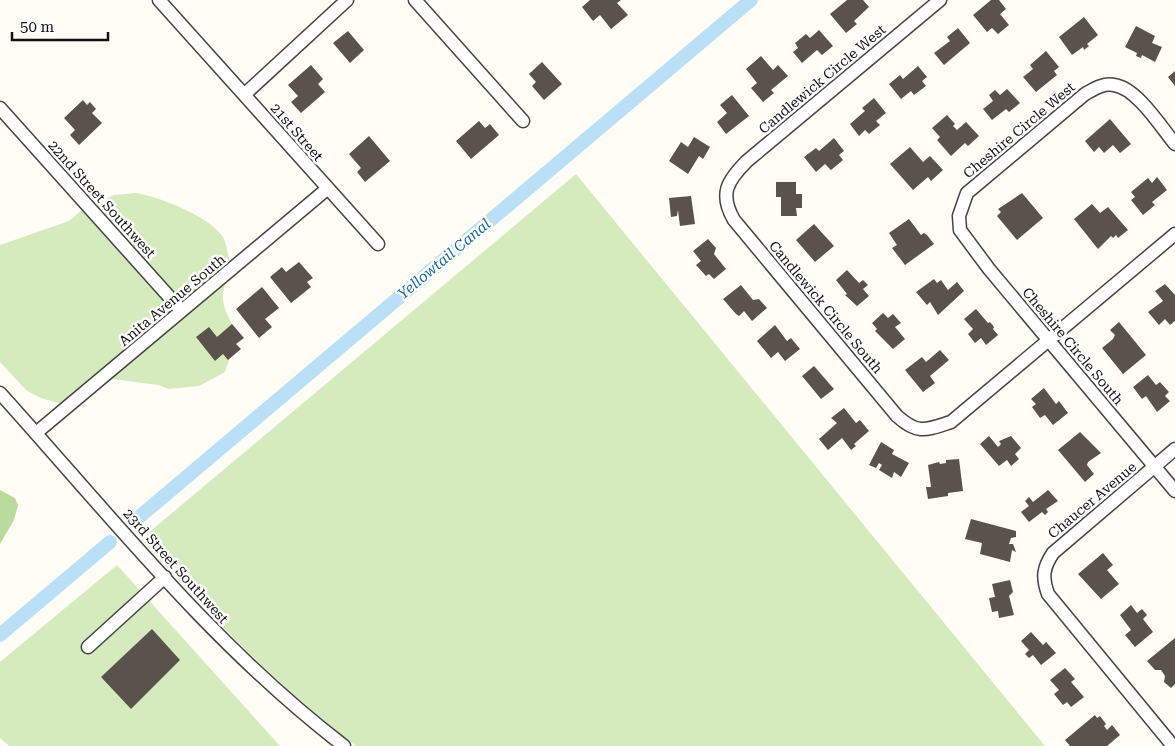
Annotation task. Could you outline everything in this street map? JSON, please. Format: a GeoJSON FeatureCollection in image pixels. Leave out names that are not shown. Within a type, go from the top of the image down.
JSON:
{"type":"FeatureCollection","features":[{"type":"Feature","properties":{"kind":"street","name":"21st Street"},"geometry":{"type":"LineString","coordinates":[[159,0],[245,94],[326,189],[378,244]]}},
{"type":"Feature","properties":{"kind":"street"},"geometry":{"type":"LineString","coordinates":[[245,94],[347,0]]}},
{"type":"Feature","properties":{"kind":"street"},"geometry":{"type":"LineString","coordinates":[[415,0],[523,121]]}},
{"type":"Feature","properties":{"kind":"street","name":"Candlewick Circle West"},"geometry":{"type":"LineString","coordinates":[[727,186],[734,174],[747,161],[940,0]]}},
{"type":"Feature","properties":{"kind":"street","name":"Cheshire Circle West"},"geometry":{"type":"LineString","coordinates":[[958,216],[967,193],[1085,94],[1098,86],[1114,85],[1131,92],[1175,144]]}},
{"type":"Feature","properties":{"kind":"street","name":"22nd Street Southwest"},"geometry":{"type":"LineString","coordinates":[[0,108],[181,310]]}},
{"type":"Feature","properties":{"kind":"street","name":"Candlewick Circle South"},"geometry":{"type":"LineString","coordinates":[[727,186],[726,206],[734,220],[897,416],[910,427],[925,431],[951,422],[1050,340]]}},
{"type":"Feature","properties":{"kind":"street","name":"Anita Avenue South"},"geometry":{"type":"LineString","coordinates":[[36,433],[326,189]]}},
{"type":"Feature","properties":{"kind":"street","name":"Cheshire Circle South"},"geometry":{"type":"LineString","coordinates":[[958,216],[960,230],[989,269],[1175,491]]}},
{"type":"Feature","properties":{"kind":"street"},"geometry":{"type":"LineString","coordinates":[[1050,340],[1175,234]]}},
{"type":"Feature","properties":{"kind":"street","name":"23rd Street Southwest"},"geometry":{"type":"LineString","coordinates":[[0,392],[165,577],[258,674],[344,746]]}},
{"type":"Feature","properties":{"kind":"street","name":"Chaucer Avenue"},"geometry":{"type":"LineString","coordinates":[[1173,746],[1048,594],[1043,582],[1044,566],[1053,553],[1175,449]]}},
{"type":"Feature","properties":{"kind":"street"},"geometry":{"type":"LineString","coordinates":[[88,647],[165,577]]}},
{"type":"Feature","properties":{"kind":"green space"},"geometry":{"type":"Polygon","coordinates":[[[576,174],[1045,746],[356,746],[298,698],[244,648],[141,539],[576,174]]]}},
{"type":"Feature","properties":{"kind":"green space"},"geometry":{"type":"Polygon","coordinates":[[[136,193],[170,203],[196,215],[216,229],[223,237],[227,248],[229,267],[223,300],[237,336],[225,372],[199,386],[169,389],[158,385],[113,379],[83,398],[65,405],[41,398],[27,391],[0,362],[0,245],[69,221],[83,209],[114,195],[136,193]]]}},
{"type":"Feature","properties":{"kind":"green space"},"geometry":{"type":"Polygon","coordinates":[[[0,490],[15,498],[18,505],[14,520],[0,544],[0,490]]]}},
{"type":"Feature","properties":{"kind":"green space"},"geometry":{"type":"Polygon","coordinates":[[[117,565],[280,746],[9,746],[0,738],[0,662],[117,565]]]}},
{"type":"Feature","properties":{"kind":"building"},"geometry":{"type":"Polygon","coordinates":[[[590,0],[621,0],[617,3],[628,15],[611,29],[600,15],[593,21],[582,7],[590,0]]]}},
{"type":"Feature","properties":{"kind":"building"},"geometry":{"type":"Polygon","coordinates":[[[847,0],[863,0],[869,7],[854,21],[857,24],[846,33],[830,14],[847,0]]]}},
{"type":"Feature","properties":{"kind":"building"},"geometry":{"type":"Polygon","coordinates":[[[991,0],[999,0],[1006,9],[1000,14],[1009,25],[998,34],[992,28],[987,32],[973,15],[991,0]]]}},
{"type":"Feature","properties":{"kind":"building"},"geometry":{"type":"Polygon","coordinates":[[[1084,17],[1098,35],[1087,44],[1089,46],[1084,50],[1083,47],[1072,55],[1059,37],[1084,17]]]}},
{"type":"Feature","properties":{"kind":"building"},"geometry":{"type":"Polygon","coordinates":[[[1136,26],[1155,36],[1152,43],[1162,47],[1155,62],[1142,55],[1141,58],[1136,56],[1137,53],[1125,47],[1136,26]]]}},
{"type":"Feature","properties":{"kind":"building"},"geometry":{"type":"Polygon","coordinates":[[[958,28],[970,43],[944,65],[934,53],[950,41],[947,37],[958,28]]]}},
{"type":"Feature","properties":{"kind":"building"},"geometry":{"type":"Polygon","coordinates":[[[819,30],[833,46],[822,55],[817,50],[802,63],[793,52],[798,48],[795,43],[806,34],[810,38],[819,30]]]}},
{"type":"Feature","properties":{"kind":"building"},"geometry":{"type":"Polygon","coordinates":[[[348,31],[364,50],[350,63],[333,43],[348,31]]]}},
{"type":"Feature","properties":{"kind":"building"},"geometry":{"type":"Polygon","coordinates":[[[1046,51],[1059,67],[1054,71],[1057,75],[1036,92],[1023,77],[1033,69],[1030,65],[1046,51]]]}},
{"type":"Feature","properties":{"kind":"building"},"geometry":{"type":"Polygon","coordinates":[[[761,56],[773,70],[778,65],[788,76],[771,90],[774,93],[763,102],[751,88],[757,83],[746,69],[761,56]]]}},
{"type":"Feature","properties":{"kind":"building"},"geometry":{"type":"Polygon","coordinates":[[[542,62],[562,84],[544,100],[532,86],[536,82],[529,74],[542,62]]]}},
{"type":"Feature","properties":{"kind":"building"},"geometry":{"type":"Polygon","coordinates":[[[311,65],[323,79],[318,84],[325,92],[301,113],[291,102],[298,96],[288,85],[311,65]]]}},
{"type":"Feature","properties":{"kind":"building"},"geometry":{"type":"Polygon","coordinates":[[[918,66],[927,77],[922,81],[926,86],[914,95],[911,91],[901,99],[889,84],[900,75],[903,79],[918,66]]]}},
{"type":"Feature","properties":{"kind":"building"},"geometry":{"type":"Polygon","coordinates":[[[1175,71],[1175,86],[1168,77],[1175,71]]]}},
{"type":"Feature","properties":{"kind":"building"},"geometry":{"type":"Polygon","coordinates":[[[1007,89],[1020,103],[1009,112],[1006,109],[992,120],[983,109],[993,101],[989,95],[995,90],[1000,95],[1007,89]]]}},
{"type":"Feature","properties":{"kind":"building"},"geometry":{"type":"Polygon","coordinates":[[[732,95],[749,116],[726,134],[717,122],[727,113],[720,105],[732,95]]]}},
{"type":"Feature","properties":{"kind":"building"},"geometry":{"type":"Polygon","coordinates":[[[874,98],[886,113],[876,121],[880,125],[869,134],[865,130],[859,136],[850,124],[865,111],[862,108],[874,98]]]}},
{"type":"Feature","properties":{"kind":"building"},"geometry":{"type":"Polygon","coordinates":[[[83,100],[87,105],[90,102],[96,109],[92,113],[102,123],[79,145],[70,135],[75,130],[64,118],[83,100]]]}},
{"type":"Feature","properties":{"kind":"building"},"geometry":{"type":"Polygon","coordinates":[[[947,115],[955,124],[953,126],[957,130],[966,122],[979,136],[968,146],[965,143],[951,156],[937,140],[940,137],[932,128],[947,115]]]}},
{"type":"Feature","properties":{"kind":"building"},"geometry":{"type":"Polygon","coordinates":[[[1110,119],[1131,144],[1120,153],[1113,145],[1104,153],[1099,147],[1094,152],[1085,141],[1110,119]]]}},
{"type":"Feature","properties":{"kind":"building"},"geometry":{"type":"Polygon","coordinates":[[[479,121],[485,128],[490,124],[499,135],[471,159],[456,141],[479,121]]]}},
{"type":"Feature","properties":{"kind":"building"},"geometry":{"type":"Polygon","coordinates":[[[369,136],[390,161],[365,182],[357,172],[361,168],[349,154],[369,136]]]}},
{"type":"Feature","properties":{"kind":"building"},"geometry":{"type":"Polygon","coordinates":[[[694,137],[710,147],[703,159],[699,156],[688,174],[669,161],[681,142],[688,147],[694,137]]]}},
{"type":"Feature","properties":{"kind":"building"},"geometry":{"type":"Polygon","coordinates":[[[834,138],[844,151],[839,155],[843,160],[831,170],[825,164],[816,172],[804,157],[816,148],[819,151],[834,138]]]}},
{"type":"Feature","properties":{"kind":"building"},"geometry":{"type":"Polygon","coordinates":[[[910,147],[923,162],[930,156],[943,170],[931,181],[928,177],[913,190],[890,164],[910,147]]]}},
{"type":"Feature","properties":{"kind":"building"},"geometry":{"type":"Polygon","coordinates":[[[1157,177],[1167,190],[1152,202],[1155,205],[1143,215],[1131,200],[1135,197],[1131,192],[1148,178],[1152,183],[1157,177]]]}},
{"type":"Feature","properties":{"kind":"building"},"geometry":{"type":"Polygon","coordinates":[[[776,182],[796,182],[796,194],[802,194],[802,208],[796,208],[797,216],[781,216],[781,197],[776,197],[776,182]]]}},
{"type":"Feature","properties":{"kind":"building"},"geometry":{"type":"Polygon","coordinates":[[[1022,193],[1043,218],[1017,240],[997,216],[1001,212],[998,209],[1022,193]]]}},
{"type":"Feature","properties":{"kind":"building"},"geometry":{"type":"Polygon","coordinates":[[[691,196],[695,224],[680,226],[678,210],[677,216],[671,217],[669,198],[691,196]]]}},
{"type":"Feature","properties":{"kind":"building"},"geometry":{"type":"Polygon","coordinates":[[[1092,204],[1100,213],[1108,207],[1128,230],[1118,238],[1116,235],[1113,238],[1111,236],[1098,249],[1074,219],[1092,204]]]}},
{"type":"Feature","properties":{"kind":"building"},"geometry":{"type":"Polygon","coordinates":[[[909,219],[921,235],[924,233],[927,235],[934,244],[905,265],[892,248],[897,245],[889,233],[909,219]]]}},
{"type":"Feature","properties":{"kind":"building"},"geometry":{"type":"Polygon","coordinates":[[[814,224],[834,246],[815,262],[796,240],[814,224]]]}},
{"type":"Feature","properties":{"kind":"building"},"geometry":{"type":"Polygon","coordinates":[[[708,239],[716,248],[714,254],[726,269],[714,279],[709,274],[706,276],[696,265],[701,261],[693,251],[708,239]]]}},
{"type":"Feature","properties":{"kind":"building"},"geometry":{"type":"Polygon","coordinates":[[[299,262],[313,278],[307,282],[311,287],[291,303],[270,277],[282,267],[286,272],[299,262]]]}},
{"type":"Feature","properties":{"kind":"building"},"geometry":{"type":"Polygon","coordinates":[[[847,270],[859,283],[863,280],[868,285],[863,289],[869,296],[857,306],[845,295],[847,294],[836,280],[847,270]]]}},
{"type":"Feature","properties":{"kind":"building"},"geometry":{"type":"Polygon","coordinates":[[[934,279],[937,283],[941,280],[948,290],[957,282],[964,291],[938,315],[930,302],[927,305],[916,292],[934,279]]]}},
{"type":"Feature","properties":{"kind":"building"},"geometry":{"type":"Polygon","coordinates":[[[1165,284],[1175,295],[1175,321],[1170,325],[1165,319],[1159,325],[1148,312],[1163,301],[1155,291],[1165,284]]]}},
{"type":"Feature","properties":{"kind":"building"},"geometry":{"type":"Polygon","coordinates":[[[741,285],[753,300],[759,299],[767,308],[752,321],[744,311],[739,316],[736,314],[723,299],[741,285]]]}},
{"type":"Feature","properties":{"kind":"building"},"geometry":{"type":"Polygon","coordinates":[[[262,287],[279,308],[265,319],[272,327],[259,338],[236,309],[262,287]]]}},
{"type":"Feature","properties":{"kind":"building"},"geometry":{"type":"Polygon","coordinates":[[[976,309],[988,323],[990,322],[998,335],[986,345],[981,338],[975,343],[968,334],[973,329],[964,319],[976,309]]]}},
{"type":"Feature","properties":{"kind":"building"},"geometry":{"type":"Polygon","coordinates":[[[883,313],[888,318],[893,314],[901,323],[895,327],[905,339],[893,349],[875,331],[877,329],[872,323],[883,313]]]}},
{"type":"Feature","properties":{"kind":"building"},"geometry":{"type":"Polygon","coordinates":[[[1119,322],[1146,355],[1123,374],[1102,348],[1113,339],[1115,335],[1110,330],[1119,322]]]}},
{"type":"Feature","properties":{"kind":"building"},"geometry":{"type":"Polygon","coordinates":[[[232,324],[244,338],[236,344],[241,349],[228,360],[223,354],[215,361],[196,337],[209,327],[217,337],[232,324]]]}},
{"type":"Feature","properties":{"kind":"building"},"geometry":{"type":"Polygon","coordinates":[[[775,325],[787,341],[791,338],[800,349],[785,361],[778,352],[771,358],[757,341],[775,325]]]}},
{"type":"Feature","properties":{"kind":"building"},"geometry":{"type":"Polygon","coordinates":[[[940,350],[949,360],[930,376],[935,383],[923,392],[905,370],[922,357],[926,362],[940,350]]]}},
{"type":"Feature","properties":{"kind":"building"},"geometry":{"type":"Polygon","coordinates":[[[814,366],[834,389],[821,399],[802,376],[814,366]]]}},
{"type":"Feature","properties":{"kind":"building"},"geometry":{"type":"Polygon","coordinates":[[[1148,375],[1156,385],[1160,382],[1169,392],[1165,396],[1170,401],[1157,412],[1146,396],[1142,399],[1133,387],[1148,375]]]}},
{"type":"Feature","properties":{"kind":"building"},"geometry":{"type":"Polygon","coordinates":[[[1044,388],[1056,404],[1059,401],[1068,413],[1053,425],[1045,415],[1040,418],[1032,407],[1036,404],[1031,399],[1044,388]]]}},
{"type":"Feature","properties":{"kind":"building"},"geometry":{"type":"Polygon","coordinates":[[[844,408],[856,423],[860,420],[869,431],[854,444],[856,446],[851,450],[842,438],[828,450],[819,439],[837,423],[831,418],[844,408]]]}},
{"type":"Feature","properties":{"kind":"building"},"geometry":{"type":"Polygon","coordinates":[[[1080,432],[1101,453],[1088,462],[1087,465],[1094,474],[1085,482],[1058,450],[1080,432]]]}},
{"type":"Feature","properties":{"kind":"building"},"geometry":{"type":"Polygon","coordinates":[[[989,436],[998,447],[1001,444],[999,441],[1011,436],[1021,448],[1015,454],[1019,459],[1011,466],[1007,460],[999,466],[980,444],[989,436]]]}},
{"type":"Feature","properties":{"kind":"building"},"geometry":{"type":"Polygon","coordinates":[[[881,442],[894,450],[892,454],[909,463],[901,477],[894,472],[892,478],[879,470],[882,465],[879,463],[876,468],[869,465],[881,442]]]}},
{"type":"Feature","properties":{"kind":"building"},"geometry":{"type":"Polygon","coordinates":[[[959,459],[963,491],[948,493],[948,496],[928,499],[926,487],[931,487],[928,465],[959,459]]]}},
{"type":"Feature","properties":{"kind":"building"},"geometry":{"type":"Polygon","coordinates":[[[1048,490],[1058,501],[1046,509],[1048,512],[1045,515],[1042,512],[1029,522],[1021,512],[1029,506],[1025,501],[1029,497],[1033,502],[1048,490]]]}},
{"type":"Feature","properties":{"kind":"building"},"geometry":{"type":"Polygon","coordinates":[[[971,519],[1016,531],[1016,537],[1011,538],[1009,544],[1013,544],[1016,552],[1012,550],[1010,562],[980,554],[982,543],[965,539],[971,519]]]}},
{"type":"Feature","properties":{"kind":"building"},"geometry":{"type":"Polygon","coordinates":[[[1103,553],[1113,565],[1107,570],[1119,584],[1101,599],[1078,574],[1103,553]]]}},
{"type":"Feature","properties":{"kind":"building"},"geometry":{"type":"Polygon","coordinates":[[[1010,580],[1013,592],[1009,596],[1014,615],[999,618],[998,611],[992,612],[989,598],[995,597],[992,584],[1010,580]]]}},
{"type":"Feature","properties":{"kind":"building"},"geometry":{"type":"Polygon","coordinates":[[[1131,605],[1137,613],[1142,609],[1147,615],[1143,619],[1153,632],[1135,647],[1125,635],[1131,630],[1120,615],[1131,605]]]}},
{"type":"Feature","properties":{"kind":"building"},"geometry":{"type":"Polygon","coordinates":[[[152,629],[180,660],[131,709],[101,677],[152,629]]]}},
{"type":"Feature","properties":{"kind":"building"},"geometry":{"type":"Polygon","coordinates":[[[1031,632],[1043,645],[1046,642],[1056,653],[1041,665],[1033,655],[1029,658],[1025,654],[1029,650],[1021,641],[1031,632]]]}},
{"type":"Feature","properties":{"kind":"building"},"geometry":{"type":"Polygon","coordinates":[[[1175,638],[1175,684],[1171,688],[1164,682],[1165,676],[1161,670],[1155,670],[1147,661],[1175,638]]]}},
{"type":"Feature","properties":{"kind":"building"},"geometry":{"type":"Polygon","coordinates":[[[1065,668],[1075,679],[1071,682],[1084,697],[1071,707],[1067,702],[1063,705],[1054,694],[1059,690],[1050,680],[1065,668]]]}},
{"type":"Feature","properties":{"kind":"building"},"geometry":{"type":"Polygon","coordinates":[[[1095,715],[1097,718],[1100,716],[1106,724],[1104,726],[1107,730],[1112,725],[1120,735],[1107,746],[1070,746],[1065,740],[1095,715]]]}},
{"type":"Feature","properties":{"kind":"waterway","name":"Yellowtail Canal"},"geometry":{"type":"LineString","coordinates":[[138,518],[751,0]]}},
{"type":"Feature","properties":{"kind":"waterway","name":"Yellowtail Canal"},"geometry":{"type":"LineString","coordinates":[[0,635],[110,542]]}}]}
